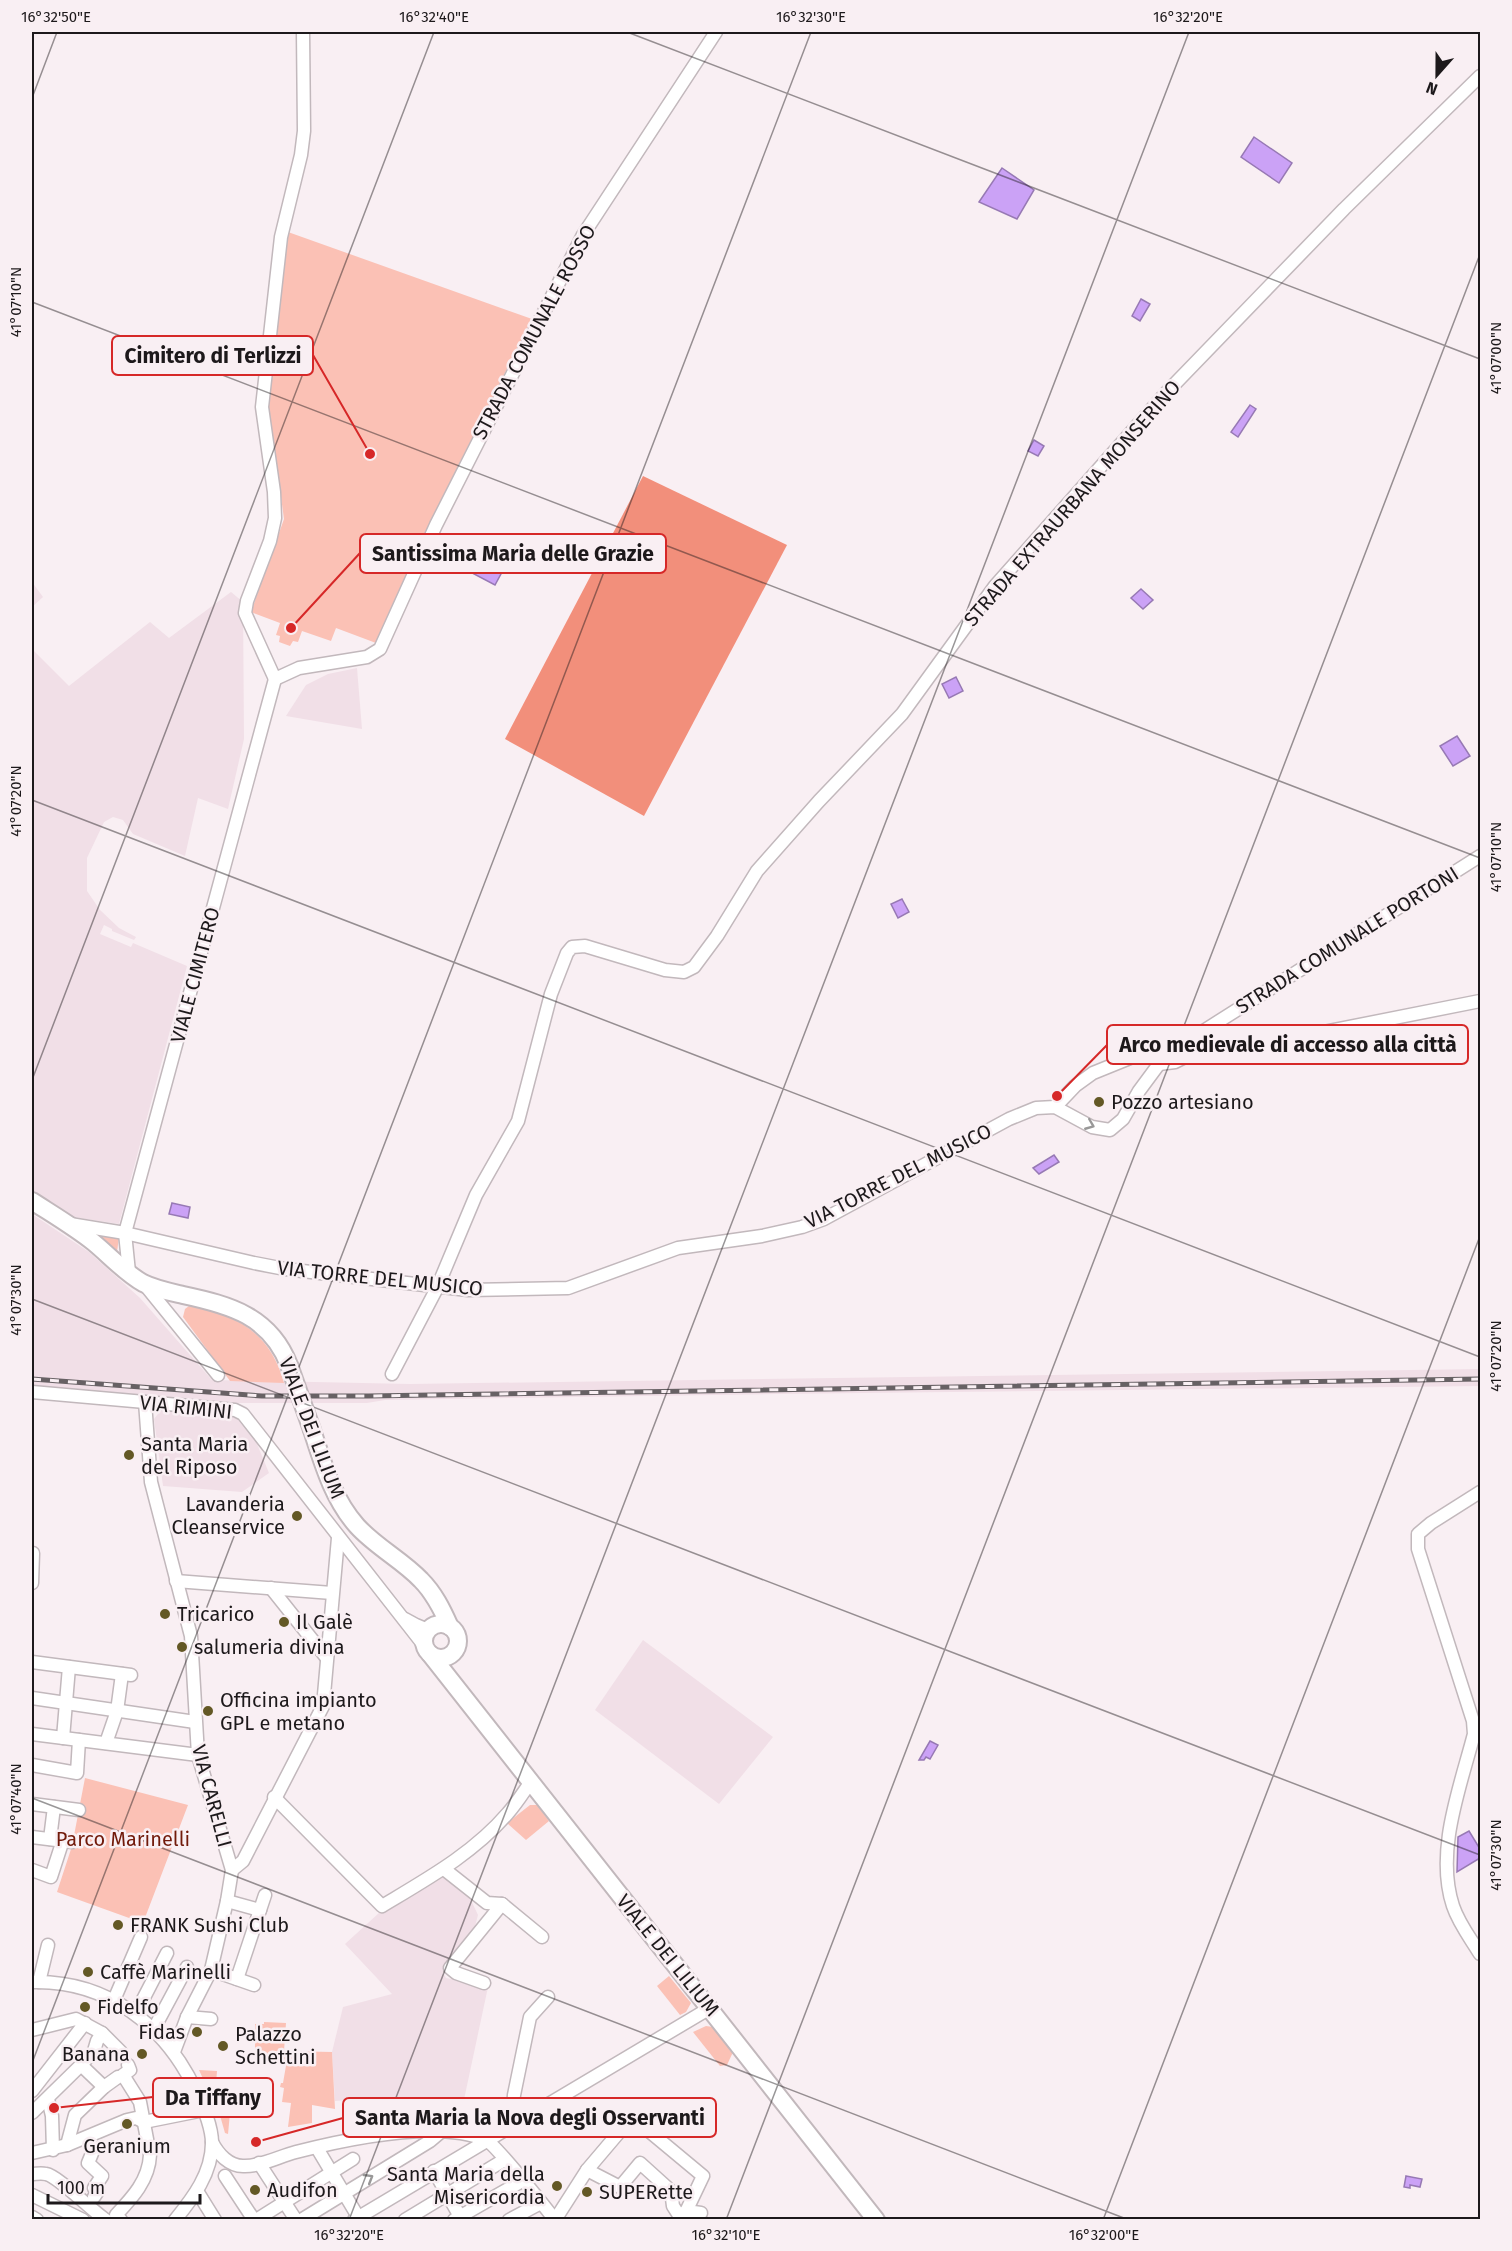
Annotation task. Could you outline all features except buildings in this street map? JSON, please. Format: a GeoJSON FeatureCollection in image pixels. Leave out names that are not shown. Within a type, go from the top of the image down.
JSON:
{"type":"FeatureCollection","features":[{"type":"Feature","properties":{"kind":"main road","name":"VIALE DEI LILIUM"},"geometry":{"type":"LineString","coordinates":[[32,1201],[67,1224],[144,1283],[162,1290],[222,1304],[246,1314],[272,1336],[289,1365],[334,1492],[349,1516],[370,1538],[427,1587],[436,1598],[450,1627],[455,1632],[457,1640],[452,1654],[451,1671],[460,1691]]}},
{"type":"Feature","properties":{"kind":"main road"},"geometry":{"type":"LineString","coordinates":[[427,1587],[432,1605],[430,1628],[424,1639],[428,1651],[441,1658],[452,1654]]}},
{"type":"Feature","properties":{"kind":"main road"},"geometry":{"type":"LineString","coordinates":[[430,1628],[440,1624],[450,1627]]}},
{"type":"Feature","properties":{"kind":"main road","name":"VIALE DEI LILIUM"},"geometry":{"type":"LineString","coordinates":[[428,1651],[876,2220]]}},
{"type":"Feature","properties":{"kind":"street"},"geometry":{"type":"LineString","coordinates":[[275,680],[246,613],[247,601],[270,541],[275,518],[274,492],[262,407],[281,237],[301,155],[304,131],[303,32]]}},
{"type":"Feature","properties":{"kind":"street","name":"STRADA COMUNALE ROSSO"},"geometry":{"type":"LineString","coordinates":[[275,680],[299,668],[367,657],[380,648],[436,525],[583,235],[716,32]]}},
{"type":"Feature","properties":{"kind":"street","name":"STRADA EXTRAURBANA MONSERINO"},"geometry":{"type":"LineString","coordinates":[[437,1288],[476,1195],[518,1121],[551,993],[567,953],[572,947],[585,946],[665,970],[684,972],[694,967],[717,936],[757,872],[819,801],[902,714],[995,586],[1166,393],[1344,208],[1480,76]]}},
{"type":"Feature","properties":{"kind":"street","name":"VIALE CIMITERO"},"geometry":{"type":"LineString","coordinates":[[129,1272],[125,1233],[275,680]]}},
{"type":"Feature","properties":{"kind":"street","name":"STRADA COMUNALE PORTONI"},"geometry":{"type":"LineString","coordinates":[[1055,1107],[1075,1086],[1093,1073],[1167,1042],[1194,1037],[1480,855]]}},
{"type":"Feature","properties":{"kind":"street"},"geometry":{"type":"LineString","coordinates":[[1182,1040],[1190,1054],[1198,1058],[1480,1001]]}},
{"type":"Feature","properties":{"kind":"street"},"geometry":{"type":"LineString","coordinates":[[1153,1049],[1154,1057],[1159,1064]]}},
{"type":"Feature","properties":{"kind":"street"},"geometry":{"type":"LineString","coordinates":[[1055,1107],[1092,1127],[1110,1130],[1123,1119],[1139,1091],[1159,1064],[1175,1062],[1190,1054]]}},
{"type":"Feature","properties":{"kind":"street","name":"VIA TORRE DEL MUSICO"},"geometry":{"type":"LineString","coordinates":[[67,1224],[125,1233],[254,1263],[333,1276],[468,1290],[568,1288],[678,1248],[762,1236],[802,1227],[824,1219],[1009,1119],[1036,1108],[1055,1107]]}},
{"type":"Feature","properties":{"kind":"street"},"geometry":{"type":"LineString","coordinates":[[144,1283],[218,1375]]}},
{"type":"Feature","properties":{"kind":"street"},"geometry":{"type":"LineString","coordinates":[[392,1374],[437,1288]]}},
{"type":"Feature","properties":{"kind":"street","name":"VIA RIMINI"},"geometry":{"type":"LineString","coordinates":[[32,1392],[235,1410],[243,1414],[428,1651]]}},
{"type":"Feature","properties":{"kind":"street","name":"VIA CARELLI"},"geometry":{"type":"LineString","coordinates":[[145,1402],[151,1482],[191,1636],[198,1755],[231,1870]]}},
{"type":"Feature","properties":{"kind":"street"},"geometry":{"type":"LineString","coordinates":[[1480,1492],[1431,1523],[1418,1534],[1418,1549],[1473,1721],[1474,1734],[1448,1840],[1446,1872],[1453,1905],[1480,1954]]}},
{"type":"Feature","properties":{"kind":"street"},"geometry":{"type":"LineString","coordinates":[[174,2052],[187,2018],[207,1991],[227,1901],[231,1870],[243,1860],[323,1706],[338,1538]]}},
{"type":"Feature","properties":{"kind":"street"},"geometry":{"type":"LineString","coordinates":[[32,1583],[33,1553]]}},
{"type":"Feature","properties":{"kind":"street"},"geometry":{"type":"LineString","coordinates":[[176,1581],[332,1593]]}},
{"type":"Feature","properties":{"kind":"street"},"geometry":{"type":"LineString","coordinates":[[271,1588],[326,1657]]}},
{"type":"Feature","properties":{"kind":"street","name":"VIA RIMINI"},"geometry":{"type":"LineString","coordinates":[[391,1606],[411,1623],[430,1628]]}},
{"type":"Feature","properties":{"kind":"street"},"geometry":{"type":"LineString","coordinates":[[32,1662],[127,1675],[106,1743]]}},
{"type":"Feature","properties":{"kind":"street"},"geometry":{"type":"LineString","coordinates":[[63,1738],[69,1667]]}},
{"type":"Feature","properties":{"kind":"street"},"geometry":{"type":"LineString","coordinates":[[32,1698],[195,1722]]}},
{"type":"Feature","properties":{"kind":"street"},"geometry":{"type":"LineString","coordinates":[[32,1734],[198,1755]]}},
{"type":"Feature","properties":{"kind":"street"},"geometry":{"type":"LineString","coordinates":[[32,1766],[77,1773],[79,1740]]}},
{"type":"Feature","properties":{"kind":"street"},"geometry":{"type":"LineString","coordinates":[[274,1797],[382,1906],[444,1869],[480,1840],[508,1813],[530,1783]]}},
{"type":"Feature","properties":{"kind":"street"},"geometry":{"type":"LineString","coordinates":[[32,1804],[79,1810]]}},
{"type":"Feature","properties":{"kind":"street"},"geometry":{"type":"LineString","coordinates":[[32,1870],[51,1877],[62,1840],[54,1807]]}},
{"type":"Feature","properties":{"kind":"street"},"geometry":{"type":"LineString","coordinates":[[32,1837],[62,1840]]}},
{"type":"Feature","properties":{"kind":"street"},"geometry":{"type":"LineString","coordinates":[[444,1869],[487,1903],[502,1904],[542,1937]]}},
{"type":"Feature","properties":{"kind":"street"},"geometry":{"type":"LineString","coordinates":[[237,1979],[265,1895]]}},
{"type":"Feature","properties":{"kind":"street"},"geometry":{"type":"LineString","coordinates":[[227,1901],[260,1910]]}},
{"type":"Feature","properties":{"kind":"street"},"geometry":{"type":"LineString","coordinates":[[484,1983],[456,1973],[450,1968],[502,1904]]}},
{"type":"Feature","properties":{"kind":"street"},"geometry":{"type":"LineString","coordinates":[[114,2000],[141,1937]]}},
{"type":"Feature","properties":{"kind":"street"},"geometry":{"type":"LineString","coordinates":[[48,1945],[35,1982],[89,1990],[114,2000],[136,2013],[153,2028],[186,2069],[206,2114],[212,2142],[219,2153],[226,2160],[245,2167]]}},
{"type":"Feature","properties":{"kind":"street"},"geometry":{"type":"LineString","coordinates":[[136,2013],[166,1953]]}},
{"type":"Feature","properties":{"kind":"street"},"geometry":{"type":"LineString","coordinates":[[157,2023],[187,1967]]}},
{"type":"Feature","properties":{"kind":"street"},"geometry":{"type":"LineString","coordinates":[[211,1970],[254,1985]]}},
{"type":"Feature","properties":{"kind":"street"},"geometry":{"type":"LineString","coordinates":[[522,2120],[513,2107],[530,2017],[548,1996]]}},
{"type":"Feature","properties":{"kind":"street"},"geometry":{"type":"LineString","coordinates":[[317,2148],[345,2193],[357,2219],[710,2008]]}},
{"type":"Feature","properties":{"kind":"street"},"geometry":{"type":"LineString","coordinates":[[187,2018],[211,2019]]}},
{"type":"Feature","properties":{"kind":"street"},"geometry":{"type":"LineString","coordinates":[[32,2030],[73,2019],[102,2033],[121,2052]]}},
{"type":"Feature","properties":{"kind":"street"},"geometry":{"type":"LineString","coordinates":[[32,2091],[85,2023]]}},
{"type":"Feature","properties":{"kind":"street"},"geometry":{"type":"LineString","coordinates":[[32,2114],[94,2051],[96,2041],[102,2033]]}},
{"type":"Feature","properties":{"kind":"street"},"geometry":{"type":"LineString","coordinates":[[121,2220],[116,2215],[141,2184],[150,2163],[140,2102],[123,2075],[130,2070],[128,2065]]}},
{"type":"Feature","properties":{"kind":"street"},"geometry":{"type":"LineString","coordinates":[[81,2066],[104,2087]]}},
{"type":"Feature","properties":{"kind":"street"},"geometry":{"type":"LineString","coordinates":[[67,2145],[75,2115],[118,2077]]}},
{"type":"Feature","properties":{"kind":"street"},"geometry":{"type":"LineString","coordinates":[[48,2099],[52,2116],[53,2150]]}},
{"type":"Feature","properties":{"kind":"street"},"geometry":{"type":"LineString","coordinates":[[32,2153],[89,2141],[107,2127],[127,2120],[136,2118],[144,2122],[206,2114]]}},
{"type":"Feature","properties":{"kind":"street"},"geometry":{"type":"LineString","coordinates":[[203,2179],[225,2176],[245,2167],[334,2143],[443,2130],[488,2140],[555,2220],[587,2170],[632,2117],[703,2176],[684,2217]]}},
{"type":"Feature","properties":{"kind":"street"},"geometry":{"type":"LineString","coordinates":[[260,2163],[298,2220],[430,2141],[443,2130]]}},
{"type":"Feature","properties":{"kind":"street"},"geometry":{"type":"LineString","coordinates":[[89,2141],[93,2151],[88,2163],[102,2176],[94,2188],[98,2191],[94,2197]]}},
{"type":"Feature","properties":{"kind":"street"},"geometry":{"type":"LineString","coordinates":[[175,2220],[197,2191],[203,2179],[212,2142]]}},
{"type":"Feature","properties":{"kind":"street"},"geometry":{"type":"LineString","coordinates":[[225,2176],[255,2220],[353,2159]]}},
{"type":"Feature","properties":{"kind":"street"},"geometry":{"type":"LineString","coordinates":[[405,2220],[504,2160]]}},
{"type":"Feature","properties":{"kind":"street"},"geometry":{"type":"LineString","coordinates":[[587,2170],[620,2187],[640,2163],[671,2191],[673,2206],[684,2217]]}},
{"type":"Feature","properties":{"kind":"street"},"geometry":{"type":"LineString","coordinates":[[434,2171],[458,2218],[522,2181]]}},
{"type":"Feature","properties":{"kind":"street"},"geometry":{"type":"LineString","coordinates":[[32,2174],[46,2174],[58,2179],[105,2220]]}},
{"type":"Feature","properties":{"kind":"street"},"geometry":{"type":"LineString","coordinates":[[197,2191],[215,2220]]}},
{"type":"Feature","properties":{"kind":"street"},"geometry":{"type":"LineString","coordinates":[[32,2195],[83,2220]]}},
{"type":"Feature","properties":{"kind":"street"},"geometry":{"type":"LineString","coordinates":[[509,2220],[541,2203]]}},
{"type":"Feature","properties":{"kind":"street"},"geometry":{"type":"LineString","coordinates":[[684,2217],[701,2213]]}},
{"type":"Feature","properties":{"kind":"street"},"geometry":{"type":"LineString","coordinates":[[32,2217],[37,2220]]}},
{"type":"Feature","properties":{"kind":"shaded area"},"geometry":{"type":"Polygon","coordinates":[[[1254,137],[1292,163],[1279,183],[1241,157],[1254,137]]]}},
{"type":"Feature","properties":{"kind":"shaded area"},"geometry":{"type":"Polygon","coordinates":[[[1002,168],[1034,190],[1017,219],[979,202],[1002,168]]]}},
{"type":"Feature","properties":{"kind":"shaded area"},"geometry":{"type":"Polygon","coordinates":[[[1141,299],[1150,304],[1140,321],[1132,316],[1141,299]]]}},
{"type":"Feature","properties":{"kind":"shaded area"},"geometry":{"type":"Polygon","coordinates":[[[1250,405],[1256,409],[1238,437],[1231,432],[1250,405]]]}},
{"type":"Feature","properties":{"kind":"shaded area"},"geometry":{"type":"Polygon","coordinates":[[[1034,440],[1044,446],[1038,456],[1028,451],[1034,440]]]}},
{"type":"Feature","properties":{"kind":"shaded area"},"geometry":{"type":"Polygon","coordinates":[[[643,476],[787,545],[644,816],[505,739],[643,476]]]}},
{"type":"Feature","properties":{"kind":"shaded area"},"geometry":{"type":"Polygon","coordinates":[[[462,551],[502,572],[495,585],[455,564],[462,551]]]}},
{"type":"Feature","properties":{"kind":"shaded area"},"geometry":{"type":"Polygon","coordinates":[[[32,582],[43,597],[32,607],[32,582]]]}},
{"type":"Feature","properties":{"kind":"shaded area"},"geometry":{"type":"Polygon","coordinates":[[[1141,589],[1153,600],[1143,609],[1131,598],[1141,589]]]}},
{"type":"Feature","properties":{"kind":"shaded area"},"geometry":{"type":"Polygon","coordinates":[[[231,592],[243,602],[244,739],[228,809],[198,798],[185,856],[133,834],[123,820],[113,817],[104,822],[87,858],[87,891],[100,910],[119,928],[136,937],[134,940],[104,925],[100,934],[131,947],[133,943],[187,966],[119,1224],[73,1217],[32,1191],[32,649],[69,686],[150,622],[169,638],[231,592]]]}},
{"type":"Feature","properties":{"kind":"shaded area"},"geometry":{"type":"Polygon","coordinates":[[[357,668],[362,729],[286,716],[306,685],[328,674],[357,668]]]}},
{"type":"Feature","properties":{"kind":"shaded area"},"geometry":{"type":"Polygon","coordinates":[[[956,677],[963,691],[949,698],[942,684],[956,677]]]}},
{"type":"Feature","properties":{"kind":"shaded area"},"geometry":{"type":"Polygon","coordinates":[[[1457,736],[1470,756],[1453,766],[1440,746],[1457,736]]]}},
{"type":"Feature","properties":{"kind":"shaded area"},"geometry":{"type":"Polygon","coordinates":[[[902,899],[909,912],[898,918],[891,904],[902,899]]]}},
{"type":"Feature","properties":{"kind":"shaded area"},"geometry":{"type":"Polygon","coordinates":[[[1054,1155],[1059,1162],[1039,1174],[1033,1168],[1054,1155]]]}},
{"type":"Feature","properties":{"kind":"shaded area"},"geometry":{"type":"Polygon","coordinates":[[[172,1203],[190,1207],[188,1218],[169,1214],[172,1203]]]}},
{"type":"Feature","properties":{"kind":"shaded area"},"geometry":{"type":"Polygon","coordinates":[[[32,1214],[89,1252],[140,1298],[212,1380],[410,1384],[1480,1369],[1480,1386],[775,1394],[385,1400],[367,1403],[228,1403],[32,1386],[32,1214]]]}},
{"type":"Feature","properties":{"kind":"shaded area"},"geometry":{"type":"Polygon","coordinates":[[[161,1410],[236,1417],[242,1421],[255,1439],[269,1473],[242,1492],[163,1486],[154,1419],[161,1410]]]}},
{"type":"Feature","properties":{"kind":"shaded area"},"geometry":{"type":"Polygon","coordinates":[[[643,1640],[773,1737],[719,1804],[595,1710],[643,1640]]]}},
{"type":"Feature","properties":{"kind":"shaded area"},"geometry":{"type":"Polygon","coordinates":[[[930,1741],[938,1745],[930,1759],[926,1757],[924,1760],[919,1760],[930,1741]]]}},
{"type":"Feature","properties":{"kind":"shaded area"},"geometry":{"type":"Polygon","coordinates":[[[1469,1831],[1480,1849],[1480,1858],[1457,1872],[1458,1837],[1469,1831]]]}},
{"type":"Feature","properties":{"kind":"shaded area"},"geometry":{"type":"Polygon","coordinates":[[[442,1875],[469,1896],[478,1915],[474,1930],[443,1973],[446,1978],[488,1987],[459,2123],[365,2102],[365,2099],[335,2101],[332,2052],[343,2007],[392,1994],[345,1944],[379,1913],[442,1875]]]}},
{"type":"Feature","properties":{"kind":"shaded area"},"geometry":{"type":"Polygon","coordinates":[[[1406,2176],[1422,2179],[1420,2187],[1410,2185],[1410,2188],[1404,2187],[1406,2176]]]}},
{"type":"Feature","properties":{"kind":"green space"},"geometry":{"type":"Polygon","coordinates":[[[288,232],[532,319],[439,504],[410,573],[376,643],[336,628],[331,641],[302,631],[298,642],[293,641],[290,646],[279,642],[280,636],[276,635],[280,623],[251,612],[284,519],[268,402],[288,232]]]}},
{"type":"Feature","properties":{"kind":"green space"},"geometry":{"type":"Polygon","coordinates":[[[98,1234],[119,1237],[117,1252],[98,1234]]]}},
{"type":"Feature","properties":{"kind":"green space"},"geometry":{"type":"Polygon","coordinates":[[[189,1306],[222,1315],[249,1329],[270,1351],[284,1383],[230,1381],[183,1317],[185,1309],[189,1306]]]}},
{"type":"Feature","properties":{"kind":"green space","name":"Parco Marinelli"},"geometry":{"type":"Polygon","coordinates":[[[85,1778],[188,1805],[143,1923],[57,1892],[72,1846],[85,1778]]]}},
{"type":"Feature","properties":{"kind":"green space"},"geometry":{"type":"Polygon","coordinates":[[[530,1805],[537,1805],[549,1821],[526,1840],[507,1823],[530,1805]]]}},
{"type":"Feature","properties":{"kind":"green space"},"geometry":{"type":"Polygon","coordinates":[[[669,1976],[691,2003],[686,2012],[680,2015],[657,1986],[669,1976]]]}},
{"type":"Feature","properties":{"kind":"green space"},"geometry":{"type":"Polygon","coordinates":[[[264,2022],[286,2023],[284,2051],[332,2052],[335,2109],[312,2105],[312,2123],[288,2127],[291,2103],[282,2102],[284,2088],[280,2087],[283,2083],[287,2060],[255,2055],[255,2024],[264,2024],[264,2022]]]}},
{"type":"Feature","properties":{"kind":"green space"},"geometry":{"type":"Polygon","coordinates":[[[706,2026],[713,2027],[733,2052],[727,2065],[720,2066],[693,2032],[706,2026]]]}},
{"type":"Feature","properties":{"kind":"green space"},"geometry":{"type":"Polygon","coordinates":[[[199,2070],[217,2071],[216,2084],[205,2083],[199,2070]]]}},
{"type":"Feature","properties":{"kind":"green space"},"geometry":{"type":"Polygon","coordinates":[[[219,2112],[230,2113],[228,2134],[225,2133],[219,2112]]]}},
{"type":"Feature","properties":{"kind":"railway"},"geometry":{"type":"LineString","coordinates":[[32,1379],[262,1396],[1480,1379]]}},
{"type":"Feature","properties":{"kind":"place","name":"Cimitero di Terlizzi"},"geometry":{"type":"Point","coordinates":[370,454]}},
{"type":"Feature","properties":{"kind":"place","name":"Santissima Maria delle Grazie"},"geometry":{"type":"Point","coordinates":[291,628]}},
{"type":"Feature","properties":{"kind":"place","name":"Arco medievale di accesso alla città"},"geometry":{"type":"Point","coordinates":[1057,1096]}},
{"type":"Feature","properties":{"kind":"place","name":"Pozzo artesiano"},"geometry":{"type":"Point","coordinates":[1099,1102]}},
{"type":"Feature","properties":{"kind":"place","name":"Santa Maria del Riposo"},"geometry":{"type":"Point","coordinates":[129,1455]}},
{"type":"Feature","properties":{"kind":"place","name":"Lavanderia Cleanservice"},"geometry":{"type":"Point","coordinates":[297,1516]}},
{"type":"Feature","properties":{"kind":"place","name":"Tricarico"},"geometry":{"type":"Point","coordinates":[165,1614]}},
{"type":"Feature","properties":{"kind":"place","name":"Il Galè"},"geometry":{"type":"Point","coordinates":[284,1622]}},
{"type":"Feature","properties":{"kind":"place","name":"salumeria divina"},"geometry":{"type":"Point","coordinates":[182,1647]}},
{"type":"Feature","properties":{"kind":"place","name":"Officina impianto GPL e metano"},"geometry":{"type":"Point","coordinates":[208,1711]}},
{"type":"Feature","properties":{"kind":"place","name":"FRANK Sushi Club"},"geometry":{"type":"Point","coordinates":[118,1925]}},
{"type":"Feature","properties":{"kind":"place","name":"Caffè Marinelli"},"geometry":{"type":"Point","coordinates":[88,1972]}},
{"type":"Feature","properties":{"kind":"place","name":"Fidelfo"},"geometry":{"type":"Point","coordinates":[85,2007]}},
{"type":"Feature","properties":{"kind":"place","name":"Fidas"},"geometry":{"type":"Point","coordinates":[197,2032]}},
{"type":"Feature","properties":{"kind":"place","name":"Palazzo Schettini"},"geometry":{"type":"Point","coordinates":[223,2046]}},
{"type":"Feature","properties":{"kind":"place","name":"Banana"},"geometry":{"type":"Point","coordinates":[142,2054]}},
{"type":"Feature","properties":{"kind":"place","name":"Da Tiffany"},"geometry":{"type":"Point","coordinates":[54,2108]}},
{"type":"Feature","properties":{"kind":"place","name":"Geranium"},"geometry":{"type":"Point","coordinates":[127,2124]}},
{"type":"Feature","properties":{"kind":"place","name":"Santa Maria la Nova degli Osservanti"},"geometry":{"type":"Point","coordinates":[256,2142]}},
{"type":"Feature","properties":{"kind":"place","name":"Santa Maria della Misericordia"},"geometry":{"type":"Point","coordinates":[557,2186]}},
{"type":"Feature","properties":{"kind":"place","name":"Audifon"},"geometry":{"type":"Point","coordinates":[255,2190]}},
{"type":"Feature","properties":{"kind":"place","name":"SUPERette"},"geometry":{"type":"Point","coordinates":[587,2192]}}]}
